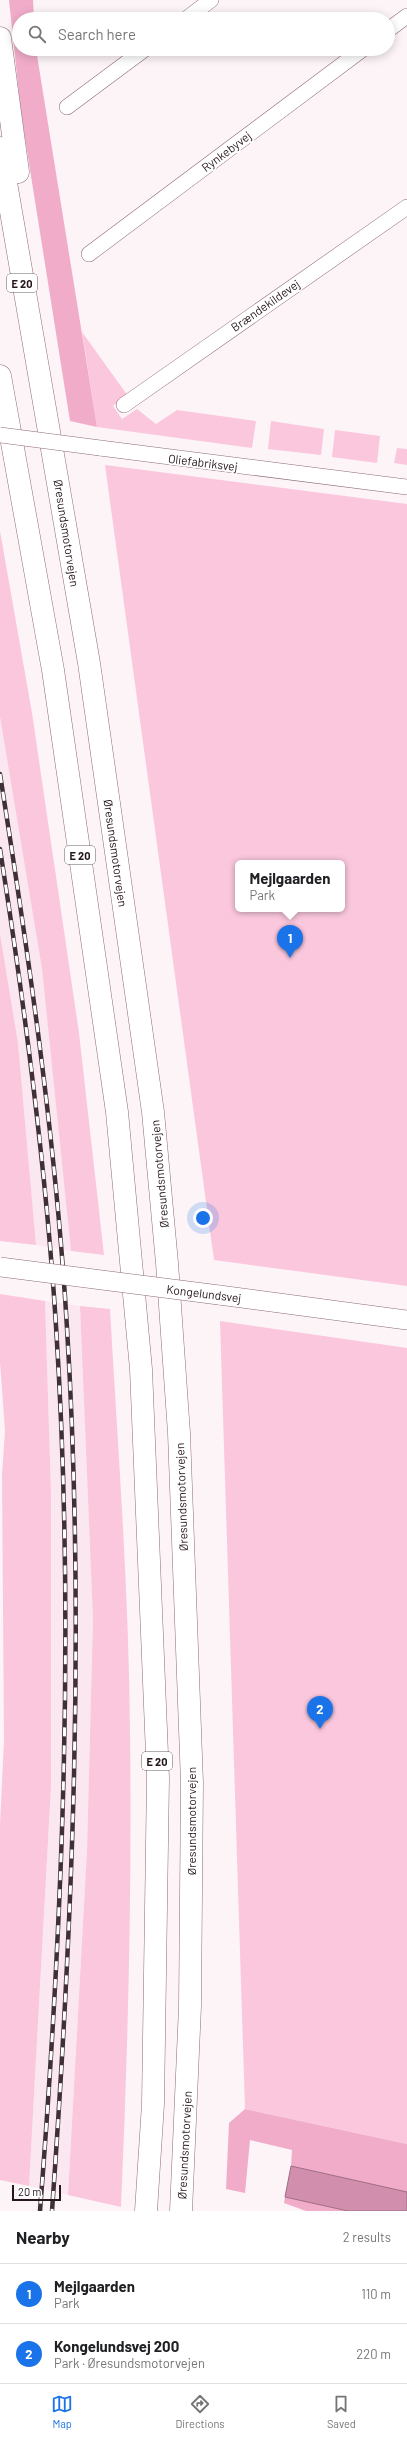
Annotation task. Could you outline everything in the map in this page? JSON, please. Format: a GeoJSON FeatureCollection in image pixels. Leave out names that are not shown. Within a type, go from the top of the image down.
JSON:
{"type":"FeatureCollection","features":[{"type":"Feature","properties":{"kind":"highway"},"geometry":{"type":"LineString","coordinates":[[0,38],[54,418],[59,482]]}},
{"type":"Feature","properties":{"kind":"highway","name":"Øresundsmotorvejen"},"geometry":{"type":"LineString","coordinates":[[0,148],[59,482],[88,663],[153,1112],[172,1315],[179,1433],[192,1783],[190,2006],[181,2211]]}},
{"type":"Feature","properties":{"kind":"highway","name":"E 20"},"geometry":{"type":"LineString","coordinates":[[0,377],[8,414],[53,670],[116,1104],[142,1369],[158,1778],[153,2104],[146,2211]]}},
{"type":"Feature","properties":{"kind":"street"},"geometry":{"type":"LineString","coordinates":[[195,12],[211,0]]}},
{"type":"Feature","properties":{"kind":"street"},"geometry":{"type":"LineString","coordinates":[[395,25],[407,16]]}},
{"type":"Feature","properties":{"kind":"street"},"geometry":{"type":"LineString","coordinates":[[67,107],[136,56]]}},
{"type":"Feature","properties":{"kind":"street","name":"Rynkebyvej"},"geometry":{"type":"LineString","coordinates":[[89,254],[354,56]]}},
{"type":"Feature","properties":{"kind":"street","name":"Brændekildevej"},"geometry":{"type":"LineString","coordinates":[[124,405],[407,207]]}},
{"type":"Feature","properties":{"kind":"street","name":"Oliefabriksvej"},"geometry":{"type":"LineString","coordinates":[[0,435],[407,487]]}},
{"type":"Feature","properties":{"kind":"street","name":"Kongelundsvej"},"geometry":{"type":"LineString","coordinates":[[0,1267],[407,1320]]}},
{"type":"Feature","properties":{"kind":"shaded area"},"geometry":{"type":"Polygon","coordinates":[[[9,0],[33,0],[34,12],[12,12],[12,28],[9,0]]]}},
{"type":"Feature","properties":{"kind":"shaded area"},"geometry":{"type":"Polygon","coordinates":[[[15,56],[37,56],[97,427],[70,421],[21,113],[15,56]]]}},
{"type":"Feature","properties":{"kind":"shaded area"},"geometry":{"type":"Polygon","coordinates":[[[82,332],[128,396],[113,406],[122,419],[137,409],[156,424],[177,410],[256,421],[252,448],[97,427],[82,332]]]}},
{"type":"Feature","properties":{"kind":"shaded area"},"geometry":{"type":"Polygon","coordinates":[[[271,421],[324,429],[321,455],[268,449],[271,421]]]}},
{"type":"Feature","properties":{"kind":"shaded area"},"geometry":{"type":"Polygon","coordinates":[[[335,430],[380,436],[377,463],[332,457],[335,430]]]}},
{"type":"Feature","properties":{"kind":"shaded area"},"geometry":{"type":"Polygon","coordinates":[[[397,448],[407,449],[407,465],[394,463],[397,448]]]}},
{"type":"Feature","properties":{"kind":"shaded area"},"geometry":{"type":"Polygon","coordinates":[[[105,465],[407,504],[407,1286],[214,1260],[105,465]]]}},
{"type":"Feature","properties":{"kind":"shaded area"},"geometry":{"type":"Polygon","coordinates":[[[0,531],[32,713],[79,1033],[104,1255],[71,1251],[42,969],[0,717],[0,531]]]}},
{"type":"Feature","properties":{"kind":"shaded area"},"geometry":{"type":"Polygon","coordinates":[[[0,717],[42,969],[71,1251],[36,1245],[18,1043],[0,934],[0,717]]]}},
{"type":"Feature","properties":{"kind":"shaded area"},"geometry":{"type":"Polygon","coordinates":[[[0,934],[18,1043],[36,1245],[0,1241],[0,934]]]}},
{"type":"Feature","properties":{"kind":"shaded area"},"geometry":{"type":"Polygon","coordinates":[[[0,1294],[45,1301],[51,1493],[51,1786],[29,2186],[0,2180],[0,1826],[4,1740],[2,1475],[5,1430],[0,1362],[0,1294]]]}},
{"type":"Feature","properties":{"kind":"shaded area"},"geometry":{"type":"Polygon","coordinates":[[[45,1301],[80,1306],[93,1619],[87,1851],[68,2195],[29,2186],[51,1786],[51,1493],[45,1301]]]}},
{"type":"Feature","properties":{"kind":"shaded area"},"geometry":{"type":"Polygon","coordinates":[[[80,1306],[110,1309],[128,1627],[130,1911],[126,2088],[121,2207],[68,2195],[87,1851],[93,1619],[80,1306]]]}},
{"type":"Feature","properties":{"kind":"shaded area"},"geometry":{"type":"Polygon","coordinates":[[[220,1321],[407,1348],[407,2144],[245,2109],[220,1321]]]}},
{"type":"Feature","properties":{"kind":"shaded area"},"geometry":{"type":"Polygon","coordinates":[[[245,2109],[407,2144],[407,2192],[291,2166],[292,2150],[250,2140],[245,2193],[226,2189],[229,2123],[245,2109]]]}},
{"type":"Feature","properties":{"kind":"shaded area"},"geometry":{"type":"Polygon","coordinates":[[[291,2166],[407,2192],[407,2211],[348,2211],[285,2197],[291,2166]]]}},
{"type":"Feature","properties":{"kind":"shaded area"},"geometry":{"type":"Polygon","coordinates":[[[285,2197],[348,2211],[306,2211],[284,2203],[285,2197]]]}},
{"type":"Feature","properties":{"kind":"railway"},"geometry":{"type":"LineString","coordinates":[[0,774],[31,981],[49,1119],[62,1258],[72,1438],[76,1659],[74,1770],[66,1990],[52,2211]]}},
{"type":"Feature","properties":{"kind":"railway"},"geometry":{"type":"LineString","coordinates":[[0,849],[34,1087],[47,1206],[56,1326],[62,1437],[65,1547],[64,1769],[55,1990],[40,2211]]}},
{"type":"Feature","properties":{"kind":"place","name":"Mejlgaarden"},"geometry":{"type":"Point","coordinates":[290,958]}},
{"type":"Feature","properties":{"kind":"place","name":"Kongelundsvej 200"},"geometry":{"type":"Point","coordinates":[320,1729]}}]}
